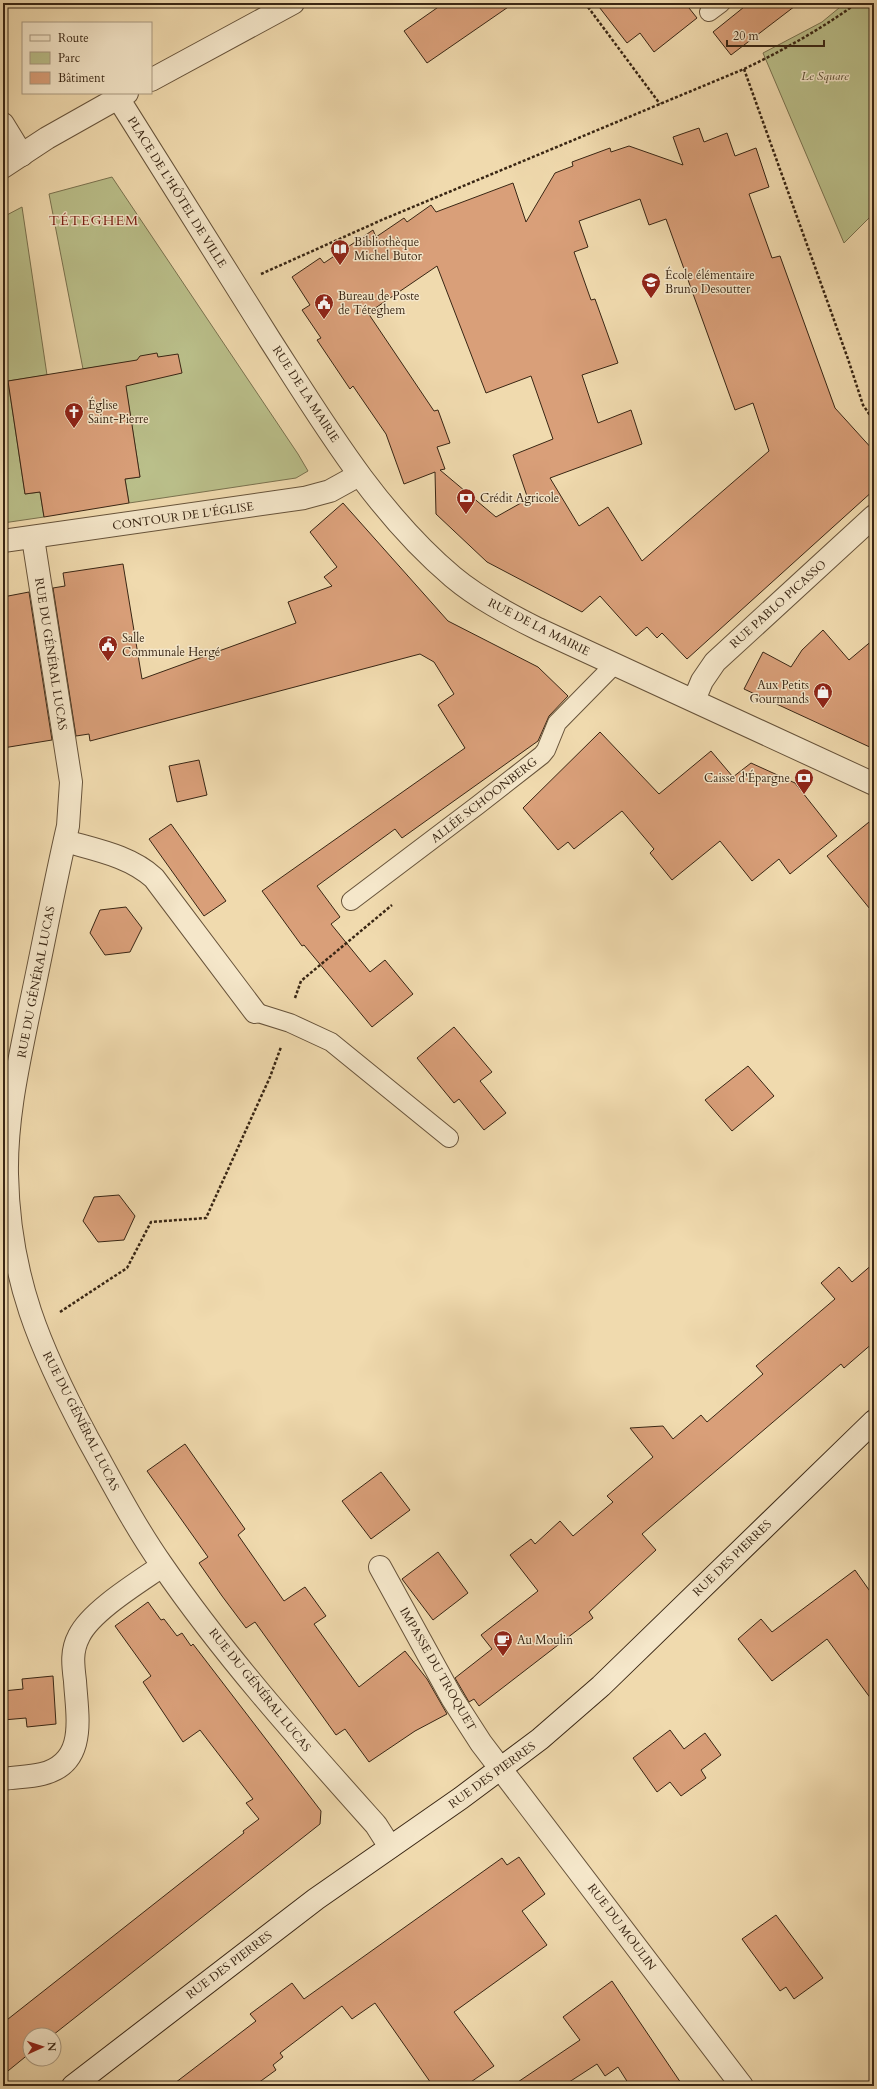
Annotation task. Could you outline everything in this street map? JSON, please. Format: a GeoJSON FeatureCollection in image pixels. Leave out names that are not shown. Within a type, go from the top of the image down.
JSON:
{"type":"FeatureCollection","features":[{"type":"Feature","properties":{"kind":"street"},"geometry":{"type":"LineString","coordinates":[[152,79],[293,3]]}},
{"type":"Feature","properties":{"kind":"street","name":"PLACE DE L'HÔTEL DE VILLE"},"geometry":{"type":"LineString","coordinates":[[3,167],[63,128],[123,96],[235,286]]}},
{"type":"Feature","properties":{"kind":"street"},"geometry":{"type":"LineString","coordinates":[[3,124],[22,155]]}},
{"type":"Feature","properties":{"kind":"street","name":"RUE DE LA MAIRIE"},"geometry":{"type":"LineString","coordinates":[[235,286],[330,434],[374,495],[426,552],[466,587],[512,616],[874,784]]}},
{"type":"Feature","properties":{"kind":"street","name":"CONTOUR DE L'ÉGLISE"},"geometry":{"type":"LineString","coordinates":[[3,541],[33,538],[304,498],[330,491],[359,475]]}},
{"type":"Feature","properties":{"kind":"street","name":"RUE PABLO PICASSO"},"geometry":{"type":"LineString","coordinates":[[694,700],[707,672],[718,659],[874,516]]}},
{"type":"Feature","properties":{"kind":"street","name":"RUE DU GÉNÉRAL LUCAS"},"geometry":{"type":"LineString","coordinates":[[33,538],[71,782],[70,810],[65,841],[14,1092],[7,1155],[9,1212],[16,1266],[35,1328],[66,1397],[127,1511],[162,1566],[252,1684],[376,1825],[390,1846]]}},
{"type":"Feature","properties":{"kind":"street"},"geometry":{"type":"LineString","coordinates":[[65,841],[122,858],[146,871],[158,883],[255,1012]]}},
{"type":"Feature","properties":{"kind":"street","name":"RUE DES PIERRES"},"geometry":{"type":"LineString","coordinates":[[73,2086],[316,1899],[501,1769],[540,1739],[601,1686],[874,1421]]}},
{"type":"Feature","properties":{"kind":"street"},"geometry":{"type":"LineString","coordinates":[[3,1779],[44,1774],[60,1766],[72,1753],[76,1745],[78,1726],[73,1661],[79,1636],[90,1620],[120,1596],[162,1566]]}},
{"type":"Feature","properties":{"kind":"street","name":"IMPASSE DU TROQUET"},"geometry":{"type":"LineString","coordinates":[[380,1567],[461,1714],[501,1769]]}},
{"type":"Feature","properties":{"kind":"street","name":"RUE DU MOULIN"},"geometry":{"type":"LineString","coordinates":[[501,1769],[742,2086]]}},
{"type":"Feature","properties":{"kind":"lane","name":"ALLÉE SCHOONBERG"},"geometry":{"type":"LineString","coordinates":[[351,900],[542,755],[557,723],[615,664]]}},
{"type":"Feature","properties":{"kind":"lane"},"geometry":{"type":"LineString","coordinates":[[255,1012],[290,1023],[321,1036],[343,1051],[449,1138]]}},
{"type":"Feature","properties":{"kind":"path"},"geometry":{"type":"LineString","coordinates":[[584,3],[660,104]]}},
{"type":"Feature","properties":{"kind":"path"},"geometry":{"type":"LineString","coordinates":[[235,286],[384,219],[744,69],[795,43],[833,20],[857,3]]}},
{"type":"Feature","properties":{"kind":"path"},"geometry":{"type":"LineString","coordinates":[[744,69],[848,359],[863,405],[874,421]]}},
{"type":"Feature","properties":{"kind":"path"},"geometry":{"type":"LineString","coordinates":[[35,1328],[127,1268],[151,1222],[206,1218],[270,1077],[290,1023],[295,998],[301,981],[397,902]]}},
{"type":"Feature","properties":{"kind":"green space","name":"Le Square"},"geometry":{"type":"Polygon","coordinates":[[[845,3],[874,3],[874,213],[844,243],[763,53],[822,22],[845,3]]]}},
{"type":"Feature","properties":{"kind":"green space"},"geometry":{"type":"Polygon","coordinates":[[[112,177],[308,471],[296,478],[129,503],[125,479],[140,477],[122,363],[83,369],[49,194],[112,177]]]}},
{"type":"Feature","properties":{"kind":"green space"},"geometry":{"type":"Polygon","coordinates":[[[22,207],[47,375],[8,381],[25,494],[40,492],[44,517],[3,523],[3,217],[22,207]]]}},
{"type":"Feature","properties":{"kind":"building"},"geometry":{"type":"Polygon","coordinates":[[[444,3],[514,3],[427,63],[404,31],[444,3]]]}},
{"type":"Feature","properties":{"kind":"building"},"geometry":{"type":"Polygon","coordinates":[[[596,3],[685,3],[697,18],[654,52],[640,33],[627,43],[596,3]]]}},
{"type":"Feature","properties":{"kind":"building"},"geometry":{"type":"Polygon","coordinates":[[[749,3],[799,3],[731,55],[713,32],[749,3]]]}},
{"type":"Feature","properties":{"kind":"building"},"geometry":{"type":"Polygon","coordinates":[[[699,128],[704,142],[727,133],[735,156],[756,148],[769,187],[749,194],[772,258],[780,256],[835,408],[874,451],[874,490],[687,659],[662,633],[657,638],[647,627],[636,636],[600,596],[582,612],[487,562],[436,514],[435,472],[404,484],[386,434],[353,386],[350,389],[317,340],[321,338],[302,310],[310,305],[292,277],[320,258],[324,263],[373,230],[376,237],[404,218],[407,222],[431,205],[436,212],[513,183],[526,222],[555,173],[573,166],[572,162],[610,148],[611,152],[629,146],[683,165],[673,137],[699,128]],[[640,199],[579,221],[588,247],[574,252],[591,300],[595,299],[618,363],[582,375],[598,423],[631,410],[642,444],[550,478],[579,526],[608,507],[642,561],[769,451],[753,403],[735,410],[666,219],[649,225],[640,199]],[[437,266],[368,313],[434,411],[438,410],[450,443],[437,447],[445,469],[440,470],[496,517],[528,499],[513,455],[553,439],[531,376],[486,393],[437,266]]]}},
{"type":"Feature","properties":{"kind":"building","name":"Église Saint-Pierre"},"geometry":{"type":"Polygon","coordinates":[[[157,353],[158,357],[178,354],[182,373],[126,386],[140,477],[125,479],[129,503],[44,517],[40,492],[25,494],[8,381],[137,360],[140,356],[157,353]]]}},
{"type":"Feature","properties":{"kind":"building"},"geometry":{"type":"Polygon","coordinates":[[[343,503],[448,621],[538,667],[568,696],[549,716],[538,741],[402,838],[395,829],[317,886],[340,917],[331,924],[370,972],[385,960],[413,994],[372,1027],[304,945],[302,946],[262,891],[465,748],[438,705],[454,694],[434,662],[420,654],[90,741],[89,734],[76,736],[53,588],[65,586],[63,573],[123,564],[142,679],[296,623],[288,602],[332,586],[324,577],[337,567],[310,532],[343,503]]]}},
{"type":"Feature","properties":{"kind":"building"},"geometry":{"type":"Polygon","coordinates":[[[29,592],[52,740],[3,748],[3,597],[29,592]]]}},
{"type":"Feature","properties":{"kind":"building"},"geometry":{"type":"Polygon","coordinates":[[[823,630],[849,660],[874,639],[874,749],[744,689],[763,652],[791,667],[802,650],[823,630]]]}},
{"type":"Feature","properties":{"kind":"building"},"geometry":{"type":"Polygon","coordinates":[[[600,732],[659,794],[711,751],[733,777],[751,763],[795,783],[837,836],[790,874],[779,859],[752,881],[720,841],[672,880],[650,853],[654,849],[622,811],[574,849],[568,842],[558,850],[523,808],[600,732]]]}},
{"type":"Feature","properties":{"kind":"building"},"geometry":{"type":"Polygon","coordinates":[[[199,760],[207,795],[177,802],[169,766],[199,760]]]}},
{"type":"Feature","properties":{"kind":"building"},"geometry":{"type":"Polygon","coordinates":[[[874,818],[874,914],[827,856],[874,818]]]}},
{"type":"Feature","properties":{"kind":"building"},"geometry":{"type":"Polygon","coordinates":[[[171,824],[226,901],[204,916],[149,839],[171,824]]]}},
{"type":"Feature","properties":{"kind":"building"},"geometry":{"type":"Polygon","coordinates":[[[126,907],[142,928],[130,952],[105,955],[90,933],[100,910],[126,907]]]}},
{"type":"Feature","properties":{"kind":"building"},"geometry":{"type":"Polygon","coordinates":[[[454,1027],[492,1072],[480,1081],[506,1113],[484,1130],[459,1099],[454,1103],[417,1058],[454,1027]]]}},
{"type":"Feature","properties":{"kind":"building"},"geometry":{"type":"Polygon","coordinates":[[[748,1066],[774,1096],[732,1131],[705,1100],[748,1066]]]}},
{"type":"Feature","properties":{"kind":"building"},"geometry":{"type":"Polygon","coordinates":[[[119,1195],[135,1216],[124,1240],[98,1242],[83,1221],[94,1197],[119,1195]]]}},
{"type":"Feature","properties":{"kind":"building"},"geometry":{"type":"Polygon","coordinates":[[[874,1263],[874,1342],[844,1368],[841,1364],[642,1534],[656,1550],[589,1612],[593,1618],[479,1706],[474,1699],[469,1702],[455,1678],[492,1649],[481,1635],[538,1591],[510,1555],[531,1539],[535,1544],[560,1521],[573,1536],[613,1502],[607,1496],[653,1457],[630,1428],[663,1426],[673,1439],[701,1415],[707,1422],[763,1374],[756,1366],[835,1299],[821,1283],[839,1267],[852,1282],[874,1263]]]}},
{"type":"Feature","properties":{"kind":"building"},"geometry":{"type":"Polygon","coordinates":[[[185,1444],[245,1529],[238,1535],[284,1601],[305,1587],[326,1616],[314,1624],[359,1687],[405,1651],[427,1679],[447,1714],[415,1731],[369,1762],[345,1729],[336,1735],[255,1622],[246,1628],[222,1596],[199,1563],[208,1557],[147,1471],[185,1444]]]}},
{"type":"Feature","properties":{"kind":"building"},"geometry":{"type":"Polygon","coordinates":[[[381,1472],[410,1510],[371,1539],[342,1501],[381,1472]]]}},
{"type":"Feature","properties":{"kind":"building"},"geometry":{"type":"Polygon","coordinates":[[[438,1552],[468,1593],[433,1620],[402,1579],[438,1552]]]}},
{"type":"Feature","properties":{"kind":"building"},"geometry":{"type":"Polygon","coordinates":[[[855,1570],[874,1597],[874,1703],[827,1639],[772,1681],[738,1639],[761,1619],[772,1632],[855,1570]]]}},
{"type":"Feature","properties":{"kind":"building"},"geometry":{"type":"Polygon","coordinates":[[[148,1602],[161,1620],[164,1619],[177,1636],[182,1633],[191,1646],[193,1644],[321,1811],[320,1824],[62,2028],[22,2027],[22,2060],[3,2075],[3,2023],[244,1833],[243,1831],[259,1819],[246,1803],[253,1799],[200,1730],[183,1742],[143,1682],[151,1676],[115,1626],[148,1602]]]}},
{"type":"Feature","properties":{"kind":"building"},"geometry":{"type":"Polygon","coordinates":[[[53,1676],[56,1724],[27,1727],[26,1718],[3,1720],[3,1691],[23,1689],[22,1679],[53,1676]]]}},
{"type":"Feature","properties":{"kind":"building"},"geometry":{"type":"Polygon","coordinates":[[[670,1730],[684,1749],[705,1733],[721,1755],[701,1770],[706,1778],[681,1796],[670,1782],[657,1792],[633,1758],[670,1730]]]}},
{"type":"Feature","properties":{"kind":"building"},"geometry":{"type":"Polygon","coordinates":[[[519,1857],[545,1894],[522,1911],[547,1945],[454,2012],[494,2066],[465,2086],[433,2086],[375,2003],[352,2019],[342,2006],[280,2053],[283,2057],[273,2065],[276,2070],[254,2086],[171,2086],[256,2021],[250,2014],[292,1983],[304,1999],[502,1858],[507,1865],[519,1857]]]}},
{"type":"Feature","properties":{"kind":"building"},"geometry":{"type":"Polygon","coordinates":[[[776,1915],[823,1978],[794,1999],[786,1987],[780,1991],[742,1939],[776,1915]]]}},
{"type":"Feature","properties":{"kind":"building"},"geometry":{"type":"Polygon","coordinates":[[[612,1981],[683,2086],[630,2086],[618,2067],[605,2076],[597,2064],[563,2086],[512,2086],[580,2040],[563,2017],[612,1981]]]}},
{"type":"Feature","properties":{"kind":"place","name":"Bibliothèque Michel Butor"},"geometry":{"type":"Point","coordinates":[340,266]}},
{"type":"Feature","properties":{"kind":"place","name":"École élémentaire Bruno Desoutter"},"geometry":{"type":"Point","coordinates":[651,299]}},
{"type":"Feature","properties":{"kind":"place","name":"Bureau de Poste de Téteghem"},"geometry":{"type":"Point","coordinates":[324,320]}},
{"type":"Feature","properties":{"kind":"place","name":"Église Saint-Pierre"},"geometry":{"type":"Point","coordinates":[74,429]}},
{"type":"Feature","properties":{"kind":"place","name":"Crédit Agricole"},"geometry":{"type":"Point","coordinates":[466,515]}},
{"type":"Feature","properties":{"kind":"place","name":"Salle Communale Hergé"},"geometry":{"type":"Point","coordinates":[108,662]}},
{"type":"Feature","properties":{"kind":"place","name":"Aux Petits Gourmands"},"geometry":{"type":"Point","coordinates":[823,709]}},
{"type":"Feature","properties":{"kind":"place","name":"Caisse d'Épargne"},"geometry":{"type":"Point","coordinates":[804,795]}},
{"type":"Feature","properties":{"kind":"place","name":"Au Moulin"},"geometry":{"type":"Point","coordinates":[503,1657]}},
{"type":"Feature","properties":{"kind":"district","name":"TÉTEGHEM"},"geometry":{"type":"Point","coordinates":[94,220]}}]}
